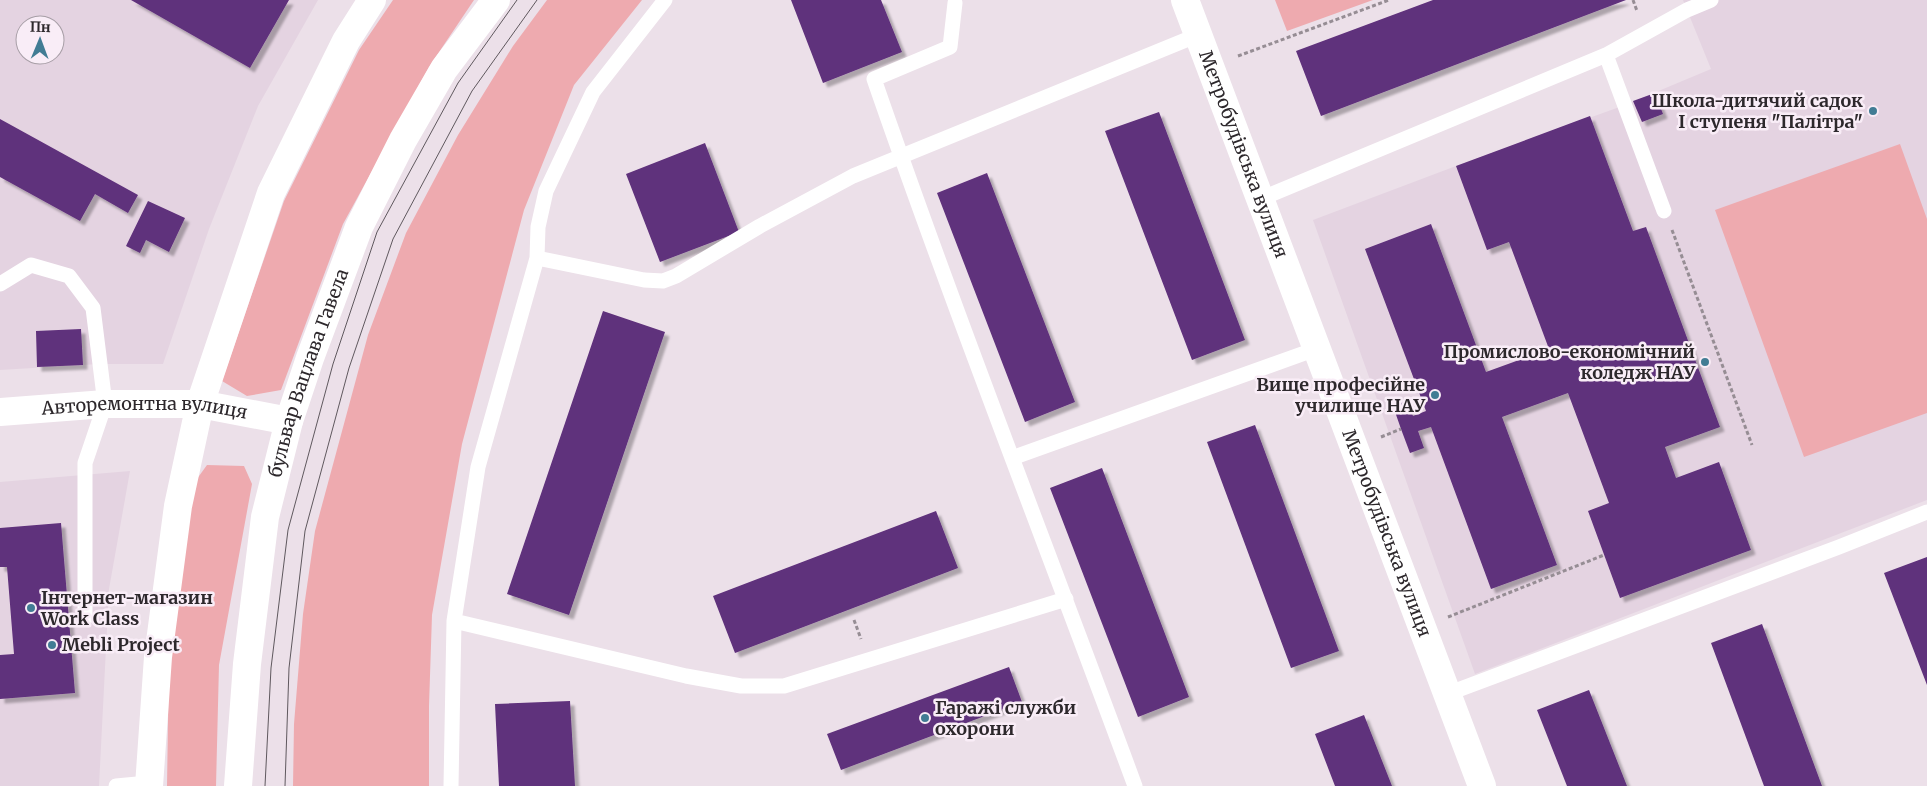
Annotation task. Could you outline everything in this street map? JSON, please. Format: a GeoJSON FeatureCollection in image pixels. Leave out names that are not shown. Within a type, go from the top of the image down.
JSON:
{"type":"FeatureCollection","features":[{"type":"Feature","properties":{"kind":"main road"},"geometry":{"type":"LineString","coordinates":[[148,784],[158,657],[178,506],[200,404],[271,193],[346,41],[372,0]]}},
{"type":"Feature","properties":{"kind":"main road","name":"бульвар Вацлава Гавела"},"geometry":{"type":"LineString","coordinates":[[238,786],[248,664],[265,517],[289,421],[310,358],[359,227],[403,140],[444,69],[496,0]]}},
{"type":"Feature","properties":{"kind":"main road","name":"Метробудівська вулиця"},"geometry":{"type":"LineString","coordinates":[[1185,0],[1482,786]]}},
{"type":"Feature","properties":{"kind":"main road","name":"Авторемонтна вулиця"},"geometry":{"type":"LineString","coordinates":[[0,412],[105,404],[200,404],[289,421]]}},
{"type":"Feature","properties":{"kind":"lane"},"geometry":{"type":"LineString","coordinates":[[451,786],[454,621],[478,467],[537,258],[538,227],[546,191],[593,92],[665,0]]}},
{"type":"Feature","properties":{"kind":"lane"},"geometry":{"type":"LineString","coordinates":[[1260,199],[1606,55],[1688,10],[1711,0]]}},
{"type":"Feature","properties":{"kind":"lane"},"geometry":{"type":"LineString","coordinates":[[955,4],[950,47],[874,78],[1012,458],[1135,786]]}},
{"type":"Feature","properties":{"kind":"lane"},"geometry":{"type":"LineString","coordinates":[[537,258],[644,280],[663,281],[676,276],[760,226],[853,176],[1198,35]]}},
{"type":"Feature","properties":{"kind":"lane"},"geometry":{"type":"LineString","coordinates":[[1606,55],[1664,211]]}},
{"type":"Feature","properties":{"kind":"lane"},"geometry":{"type":"LineString","coordinates":[[0,284],[31,265],[69,276],[93,308],[105,404],[85,463],[85,619]]}},
{"type":"Feature","properties":{"kind":"lane"},"geometry":{"type":"LineString","coordinates":[[1012,458],[1316,349]]}},
{"type":"Feature","properties":{"kind":"lane"},"geometry":{"type":"LineString","coordinates":[[1447,694],[1839,547],[1927,512]]}},
{"type":"Feature","properties":{"kind":"lane"},"geometry":{"type":"LineString","coordinates":[[454,621],[686,676],[742,686],[784,686],[1066,599]]}},
{"type":"Feature","properties":{"kind":"lane"},"geometry":{"type":"LineString","coordinates":[[116,786],[148,784]]}},
{"type":"Feature","properties":{"kind":"path"},"geometry":{"type":"LineString","coordinates":[[1237,57],[1390,0]]}},
{"type":"Feature","properties":{"kind":"path"},"geometry":{"type":"LineString","coordinates":[[1664,211],[1752,445]]}},
{"type":"Feature","properties":{"kind":"path"},"geometry":{"type":"LineString","coordinates":[[1373,440],[1401,429]]}},
{"type":"Feature","properties":{"kind":"path"},"geometry":{"type":"LineString","coordinates":[[1442,619],[1604,554]]}},
{"type":"Feature","properties":{"kind":"shaded area"},"geometry":{"type":"Polygon","coordinates":[[[0,0],[318,0],[258,106],[209,229],[163,364],[99,364],[0,370],[0,0]]]}},
{"type":"Feature","properties":{"kind":"shaded area"},"geometry":{"type":"Polygon","coordinates":[[[393,0],[474,0],[429,67],[343,224],[281,390],[247,396],[222,381],[284,201],[359,50],[393,0]]]}},
{"type":"Feature","properties":{"kind":"shaded area"},"geometry":{"type":"Polygon","coordinates":[[[547,0],[642,0],[574,85],[524,210],[462,444],[432,615],[429,786],[293,786],[294,724],[303,614],[315,531],[368,335],[406,233],[458,135],[513,46],[547,0]]]}},
{"type":"Feature","properties":{"kind":"shaded area"},"geometry":{"type":"Polygon","coordinates":[[[1275,0],[1373,0],[1287,31],[1275,0]]]}},
{"type":"Feature","properties":{"kind":"shaded area","name":"Промислово-економічний коледж НАУ"},"geometry":{"type":"Polygon","coordinates":[[[1683,0],[1927,0],[1927,500],[1475,674],[1313,220],[1625,105],[1711,69],[1683,0]]]}},
{"type":"Feature","properties":{"kind":"shaded area"},"geometry":{"type":"Polygon","coordinates":[[[1900,144],[1927,219],[1927,413],[1804,457],[1715,210],[1900,144]]]}},
{"type":"Feature","properties":{"kind":"shaded area"},"geometry":{"type":"Polygon","coordinates":[[[207,465],[244,466],[252,484],[219,665],[216,786],[167,786],[169,658],[194,483],[207,465]]]}},
{"type":"Feature","properties":{"kind":"shaded area"},"geometry":{"type":"Polygon","coordinates":[[[130,471],[109,589],[99,786],[0,786],[0,482],[130,471]]]}},
{"type":"Feature","properties":{"kind":"building"},"geometry":{"type":"Polygon","coordinates":[[[131,0],[289,0],[250,68],[131,0]]]}},
{"type":"Feature","properties":{"kind":"building"},"geometry":{"type":"Polygon","coordinates":[[[791,0],[881,0],[902,52],[823,83],[791,0]]]}},
{"type":"Feature","properties":{"kind":"building"},"geometry":{"type":"Polygon","coordinates":[[[1433,0],[1626,0],[1321,116],[1296,51],[1433,0]]]}},
{"type":"Feature","properties":{"kind":"building"},"geometry":{"type":"Polygon","coordinates":[[[1655,93],[1663,114],[1642,122],[1633,101],[1655,93]]]}},
{"type":"Feature","properties":{"kind":"building"},"geometry":{"type":"Polygon","coordinates":[[[1159,112],[1245,340],[1192,360],[1105,131],[1159,112]]]}},
{"type":"Feature","properties":{"kind":"building"},"geometry":{"type":"Polygon","coordinates":[[[1590,116],[1633,231],[1646,227],[1720,427],[1665,447],[1676,478],[1719,462],[1751,550],[1620,598],[1588,511],[1609,503],[1568,393],[1502,417],[1557,565],[1491,589],[1431,427],[1418,431],[1424,448],[1410,453],[1401,429],[1393,406],[1407,401],[1413,416],[1426,411],[1365,249],[1431,224],[1486,372],[1549,349],[1509,242],[1487,250],[1456,166],[1590,116]]]}},
{"type":"Feature","properties":{"kind":"building"},"geometry":{"type":"Polygon","coordinates":[[[0,119],[138,195],[128,213],[95,194],[80,221],[0,177],[0,119]]]}},
{"type":"Feature","properties":{"kind":"building"},"geometry":{"type":"Polygon","coordinates":[[[705,143],[739,232],[660,262],[626,174],[705,143]]]}},
{"type":"Feature","properties":{"kind":"building"},"geometry":{"type":"Polygon","coordinates":[[[987,173],[1075,402],[1025,422],[937,193],[987,173]]]}},
{"type":"Feature","properties":{"kind":"building"},"geometry":{"type":"Polygon","coordinates":[[[148,201],[185,218],[169,252],[146,240],[140,253],[126,246],[148,201]]]}},
{"type":"Feature","properties":{"kind":"building"},"geometry":{"type":"Polygon","coordinates":[[[603,311],[665,332],[569,615],[507,594],[603,311]]]}},
{"type":"Feature","properties":{"kind":"building"},"geometry":{"type":"Polygon","coordinates":[[[81,329],[83,365],[37,367],[36,331],[81,329]]]}},
{"type":"Feature","properties":{"kind":"building"},"geometry":{"type":"Polygon","coordinates":[[[1255,425],[1339,651],[1291,668],[1207,442],[1255,425]]]}},
{"type":"Feature","properties":{"kind":"building"},"geometry":{"type":"Polygon","coordinates":[[[1102,468],[1189,697],[1138,717],[1050,488],[1102,468]]]}},
{"type":"Feature","properties":{"kind":"building"},"geometry":{"type":"Polygon","coordinates":[[[936,511],[958,568],[735,653],[713,596],[936,511]]]}},
{"type":"Feature","properties":{"kind":"building"},"geometry":{"type":"Polygon","coordinates":[[[61,523],[75,693],[0,699],[0,655],[14,654],[7,567],[0,567],[0,528],[61,523]]]}},
{"type":"Feature","properties":{"kind":"building"},"geometry":{"type":"Polygon","coordinates":[[[1927,557],[1927,685],[1884,573],[1927,557]]]}},
{"type":"Feature","properties":{"kind":"building"},"geometry":{"type":"Polygon","coordinates":[[[1762,624],[1822,786],[1764,786],[1711,643],[1762,624]]]}},
{"type":"Feature","properties":{"kind":"building","name":"Гаражі служби охорони"},"geometry":{"type":"Polygon","coordinates":[[[1009,667],[1022,702],[841,770],[827,734],[1009,667]]]}},
{"type":"Feature","properties":{"kind":"building"},"geometry":{"type":"Polygon","coordinates":[[[1589,690],[1627,786],[1567,786],[1537,710],[1589,690]]]}},
{"type":"Feature","properties":{"kind":"building"},"geometry":{"type":"Polygon","coordinates":[[[570,701],[575,786],[499,786],[495,704],[570,701]]]}},
{"type":"Feature","properties":{"kind":"building"},"geometry":{"type":"Polygon","coordinates":[[[1364,715],[1392,786],[1335,786],[1315,734],[1364,715]]]}},
{"type":"Feature","properties":{"kind":"tram line"},"geometry":{"type":"LineString","coordinates":[[265,786],[271,668],[288,530],[333,364],[377,232],[458,83],[517,0]]}},
{"type":"Feature","properties":{"kind":"tram line"},"geometry":{"type":"LineString","coordinates":[[285,786],[289,668],[305,531],[349,368],[393,239],[472,91],[537,0]]}},
{"type":"Feature","properties":{"kind":"place","name":"Школа-дитячий садок І ступеня \"Палітра\""},"geometry":{"type":"Point","coordinates":[1873,111]}},
{"type":"Feature","properties":{"kind":"place","name":"Промислово-економічний коледж НАУ"},"geometry":{"type":"Point","coordinates":[1705,362]}},
{"type":"Feature","properties":{"kind":"place","name":"Вище професійне училище НАУ"},"geometry":{"type":"Point","coordinates":[1435,395]}},
{"type":"Feature","properties":{"kind":"place","name":"Інтернет-магазин Work Class"},"geometry":{"type":"Point","coordinates":[31,608]}},
{"type":"Feature","properties":{"kind":"place","name":"Mebli Project"},"geometry":{"type":"Point","coordinates":[52,645]}},
{"type":"Feature","properties":{"kind":"place","name":"Гаражі служби охорони"},"geometry":{"type":"Point","coordinates":[925,718]}}]}
